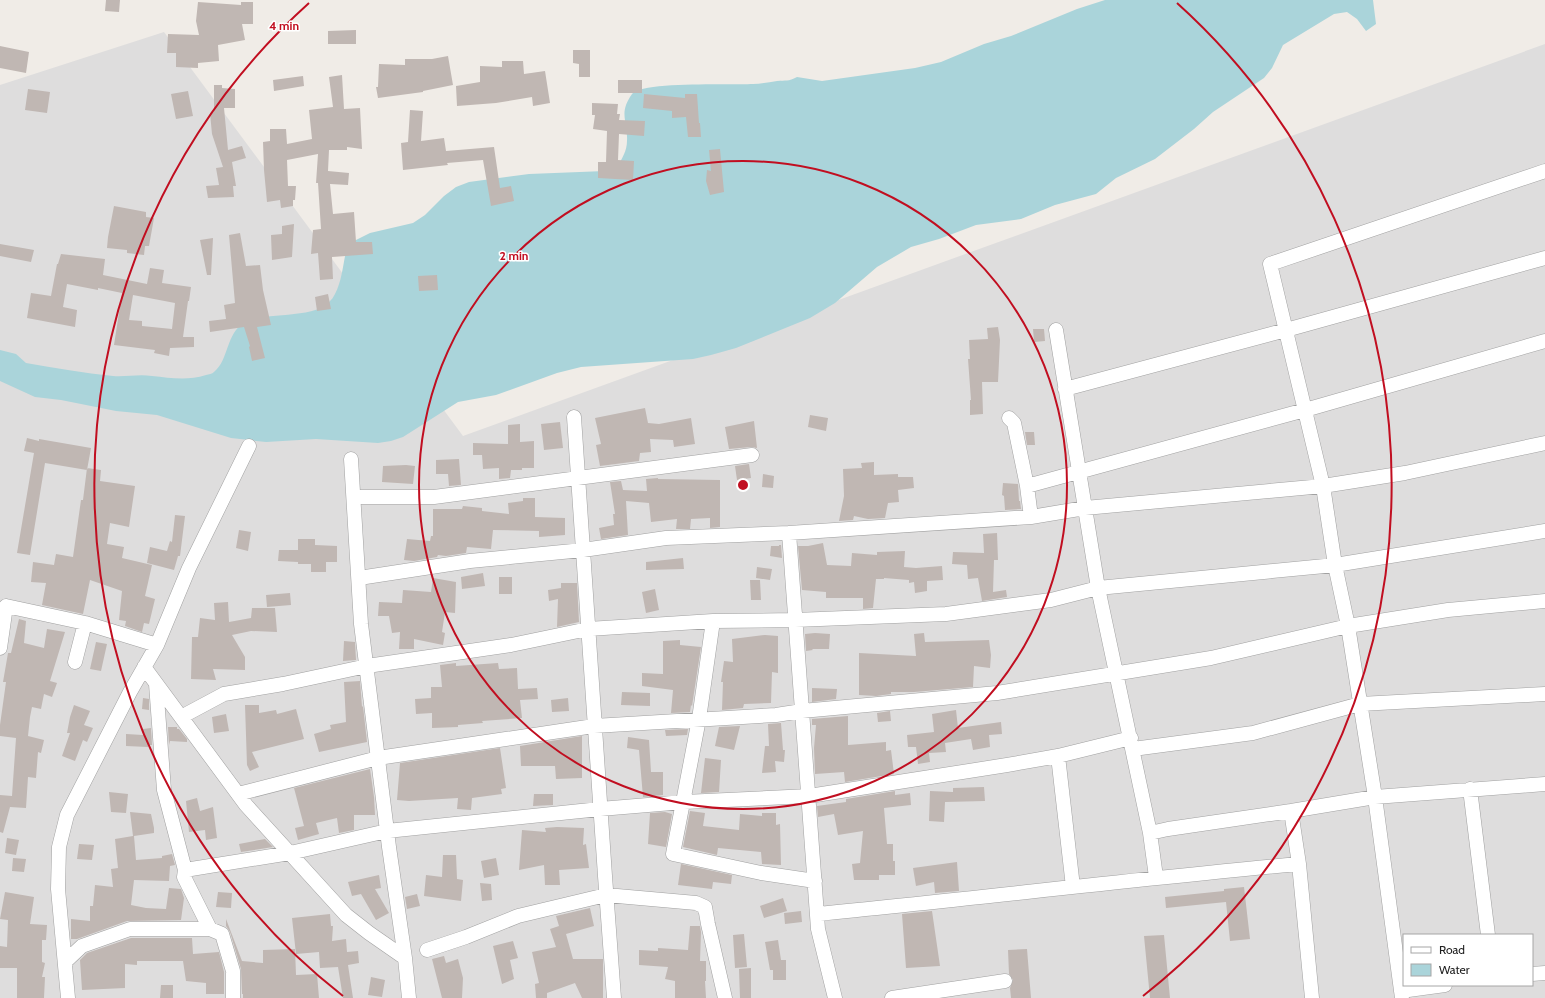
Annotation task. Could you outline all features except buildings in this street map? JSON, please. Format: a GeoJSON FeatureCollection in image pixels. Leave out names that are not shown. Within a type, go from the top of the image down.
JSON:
{"type":"FeatureCollection","features":[{"type":"Feature","properties":{"kind":"street"},"geometry":{"type":"LineString","coordinates":[[1440,986],[1401,994],[1375,796],[1348,626],[1335,565],[1323,486],[1270,264],[1545,171]]}},
{"type":"Feature","properties":{"kind":"street"},"geometry":{"type":"LineString","coordinates":[[1065,389],[1286,330],[1545,258]]}},
{"type":"Feature","properties":{"kind":"street"},"geometry":{"type":"LineString","coordinates":[[1056,330],[1098,588],[1150,833],[1156,877]]}},
{"type":"Feature","properties":{"kind":"street"},"geometry":{"type":"LineString","coordinates":[[1028,486],[1305,410],[1545,341]]}},
{"type":"Feature","properties":{"kind":"street"},"geometry":{"type":"LineString","coordinates":[[574,417],[594,726],[614,998]]}},
{"type":"Feature","properties":{"kind":"street"},"geometry":{"type":"LineString","coordinates":[[1009,418],[1014,423],[1028,486],[1031,517]]}},
{"type":"Feature","properties":{"kind":"street"},"geometry":{"type":"LineString","coordinates":[[359,578],[470,561],[583,550],[666,538],[789,533],[1031,517],[1085,508],[1323,486],[1405,473],[1545,443]]}},
{"type":"Feature","properties":{"kind":"street"},"geometry":{"type":"LineString","coordinates":[[68,998],[58,889],[58,847],[67,815],[130,692],[157,645],[189,568],[249,446]]}},
{"type":"Feature","properties":{"kind":"street"},"geometry":{"type":"LineString","coordinates":[[354,497],[434,497],[752,455]]}},
{"type":"Feature","properties":{"kind":"street"},"geometry":{"type":"LineString","coordinates":[[351,459],[361,624],[409,998]]}},
{"type":"Feature","properties":{"kind":"street"},"geometry":{"type":"LineString","coordinates":[[181,717],[224,694],[283,684],[366,666],[511,644],[588,629],[713,621],[795,620],[946,614],[1051,600],[1098,588],[1335,565],[1545,531]]}},
{"type":"Feature","properties":{"kind":"street"},"geometry":{"type":"LineString","coordinates":[[789,533],[818,929],[835,998]]}},
{"type":"Feature","properties":{"kind":"street"},"geometry":{"type":"LineString","coordinates":[[238,794],[378,758],[594,726],[776,715],[802,711],[997,693],[1211,658],[1348,626],[1448,610],[1545,601]]}},
{"type":"Feature","properties":{"kind":"street"},"geometry":{"type":"LineString","coordinates":[[0,648],[6,606],[85,623],[157,645]]}},
{"type":"Feature","properties":{"kind":"street"},"geometry":{"type":"LineString","coordinates":[[713,621],[699,719],[673,854],[761,873],[815,881]]}},
{"type":"Feature","properties":{"kind":"street"},"geometry":{"type":"LineString","coordinates":[[75,662],[85,623]]}},
{"type":"Feature","properties":{"kind":"street"},"geometry":{"type":"LineString","coordinates":[[144,667],[246,805],[346,915],[405,958]]}},
{"type":"Feature","properties":{"kind":"street"},"geometry":{"type":"LineString","coordinates":[[156,684],[164,790],[185,870],[184,877],[210,929]]}},
{"type":"Feature","properties":{"kind":"street"},"geometry":{"type":"LineString","coordinates":[[185,870],[290,853],[387,831],[684,802],[808,796],[1132,744],[1253,733],[1360,704],[1545,694]]}},
{"type":"Feature","properties":{"kind":"street"},"geometry":{"type":"LineString","coordinates":[[1058,756],[1072,887]]}},
{"type":"Feature","properties":{"kind":"street"},"geometry":{"type":"LineString","coordinates":[[1150,833],[1375,796],[1545,784]]}},
{"type":"Feature","properties":{"kind":"street"},"geometry":{"type":"LineString","coordinates":[[1470,789],[1488,934]]}},
{"type":"Feature","properties":{"kind":"street"},"geometry":{"type":"LineString","coordinates":[[1290,811],[1299,864],[1312,998]]}},
{"type":"Feature","properties":{"kind":"street"},"geometry":{"type":"LineString","coordinates":[[817,914],[1156,877],[1299,864]]}},
{"type":"Feature","properties":{"kind":"street"},"geometry":{"type":"LineString","coordinates":[[427,950],[466,938],[518,916],[606,895],[696,903],[705,907],[725,998]]}},
{"type":"Feature","properties":{"kind":"street"},"geometry":{"type":"LineString","coordinates":[[65,962],[82,946],[130,929],[210,929],[222,934],[233,971],[233,998]]}},
{"type":"Feature","properties":{"kind":"street"},"geometry":{"type":"LineString","coordinates":[[1533,974],[1545,973]]}},
{"type":"Feature","properties":{"kind":"street"},"geometry":{"type":"LineString","coordinates":[[892,998],[1005,981]]}},
{"type":"Feature","properties":{"kind":"shaded area"},"geometry":{"type":"Polygon","coordinates":[[[164,32],[463,436],[1545,44],[1545,998],[0,998],[0,85],[164,32]]]}},
{"type":"Feature","properties":{"kind":"water"},"geometry":{"type":"Polygon","coordinates":[[[1105,0],[1373,0],[1376,24],[1366,31],[1357,19],[1347,12],[1334,14],[1283,45],[1272,68],[1264,78],[1213,112],[1194,129],[1155,159],[1116,178],[1096,194],[1055,205],[1021,219],[976,225],[939,239],[911,247],[877,267],[835,303],[810,318],[736,348],[711,355],[693,359],[581,367],[557,373],[496,395],[458,402],[403,437],[391,441],[378,443],[316,439],[266,442],[231,438],[157,415],[116,411],[61,400],[35,397],[0,381],[0,350],[16,354],[26,363],[113,376],[142,375],[186,378],[199,377],[212,373],[219,367],[238,327],[255,319],[307,312],[318,309],[328,303],[338,288],[348,244],[370,233],[413,223],[425,215],[444,196],[456,187],[469,182],[529,174],[605,171],[618,166],[627,145],[625,107],[632,94],[639,90],[652,87],[689,84],[759,84],[789,80],[797,77],[822,81],[915,68],[941,62],[984,44],[1011,36],[1077,9],[1105,0]]]}}]}
